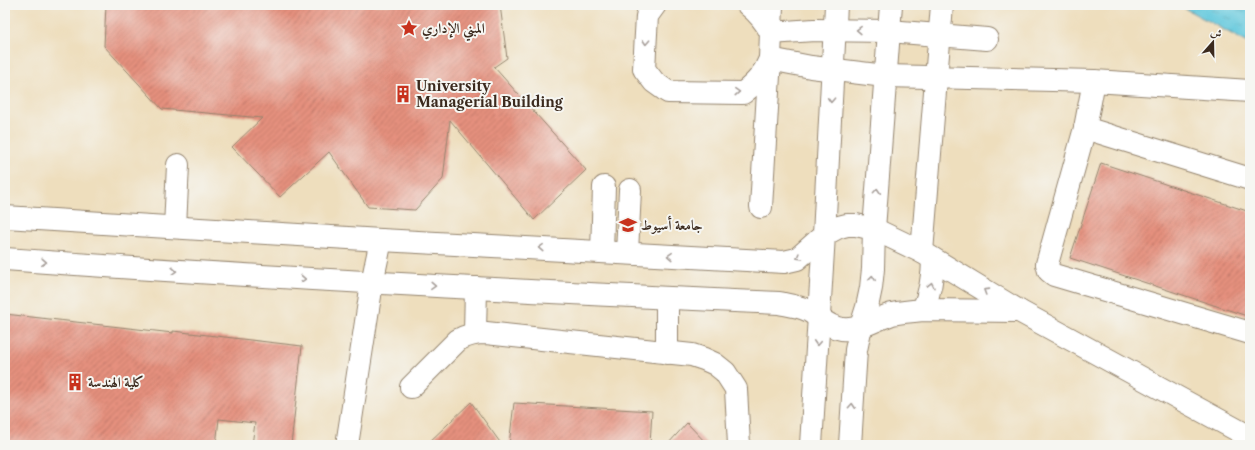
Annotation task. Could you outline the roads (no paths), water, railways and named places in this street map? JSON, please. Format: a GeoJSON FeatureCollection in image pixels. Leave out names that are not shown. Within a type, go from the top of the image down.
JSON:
{"type":"FeatureCollection","features":[{"type":"Feature","properties":{"kind":"lane"},"geometry":{"type":"LineString","coordinates":[[655,5],[647,16],[644,69],[654,82],[668,92],[743,93],[759,79],[766,70],[770,60]]}},
{"type":"Feature","properties":{"kind":"lane"},"geometry":{"type":"LineString","coordinates":[[748,5],[765,22],[771,33]]}},
{"type":"Feature","properties":{"kind":"lane"},"geometry":{"type":"LineString","coordinates":[[760,207],[770,60],[772,5]]}},
{"type":"Feature","properties":{"kind":"lane"},"geometry":{"type":"LineString","coordinates":[[811,445],[836,5]]}},
{"type":"Feature","properties":{"kind":"lane"},"geometry":{"type":"LineString","coordinates":[[850,445],[855,362],[861,326],[871,288],[873,269],[874,230],[885,76],[890,31],[890,5]]}},
{"type":"Feature","properties":{"kind":"lane"},"geometry":{"type":"LineString","coordinates":[[923,310],[932,284],[928,256],[936,78],[942,5]]}},
{"type":"Feature","properties":{"kind":"lane"},"geometry":{"type":"LineString","coordinates":[[771,33],[835,30],[890,31],[987,39]]}},
{"type":"Feature","properties":{"kind":"lane"},"geometry":{"type":"LineString","coordinates":[[770,60],[833,70],[885,76],[1094,81],[1250,91]]}},
{"type":"Feature","properties":{"kind":"lane"},"geometry":{"type":"LineString","coordinates":[[1094,81],[1085,128],[1047,264],[1049,270],[1054,275],[1250,333]]}},
{"type":"Feature","properties":{"kind":"lane"},"geometry":{"type":"LineString","coordinates":[[1085,128],[1250,179]]}},
{"type":"Feature","properties":{"kind":"lane"},"geometry":{"type":"LineString","coordinates":[[174,227],[178,165]]}},
{"type":"Feature","properties":{"kind":"lane"},"geometry":{"type":"LineString","coordinates":[[602,252],[604,187]]}},
{"type":"Feature","properties":{"kind":"lane"},"geometry":{"type":"LineString","coordinates":[[627,254],[630,190]]}},
{"type":"Feature","properties":{"kind":"lane"},"geometry":{"type":"LineString","coordinates":[[5,217],[381,240],[784,262],[797,258],[824,235],[839,227],[856,225],[874,230],[928,256],[1019,312],[1250,436]]}},
{"type":"Feature","properties":{"kind":"lane"},"geometry":{"type":"LineString","coordinates":[[347,445],[372,283],[381,240]]}},
{"type":"Feature","properties":{"kind":"lane"},"geometry":{"type":"LineString","coordinates":[[5,259],[372,283],[779,303],[800,307],[812,312],[825,323],[843,329],[853,329],[907,311],[1019,312]]}},
{"type":"Feature","properties":{"kind":"lane"},"geometry":{"type":"LineString","coordinates":[[475,333],[476,288]]}},
{"type":"Feature","properties":{"kind":"lane"},"geometry":{"type":"LineString","coordinates":[[667,298],[667,353]]}},
{"type":"Feature","properties":{"kind":"lane"},"geometry":{"type":"LineString","coordinates":[[411,387],[458,340],[466,335],[475,333],[692,355],[715,364],[725,372],[736,389],[739,445]]}},
{"type":"Feature","properties":{"kind":"water"},"geometry":{"type":"Polygon","coordinates":[[[1186,5],[1250,5],[1250,44],[1184,8],[1186,5]]]}},
{"type":"Feature","properties":{"kind":"place","name":"المبني الإداري"},"geometry":{"type":"Point","coordinates":[409,28]}},
{"type":"Feature","properties":{"kind":"place","name":"University Managerial Building"},"geometry":{"type":"Point","coordinates":[403,94]}},
{"type":"Feature","properties":{"kind":"place","name":"جامعة أسيوط"},"geometry":{"type":"Point","coordinates":[628,225]}},
{"type":"Feature","properties":{"kind":"place","name":"كلية الهندسة"},"geometry":{"type":"Point","coordinates":[75,382]}}]}
